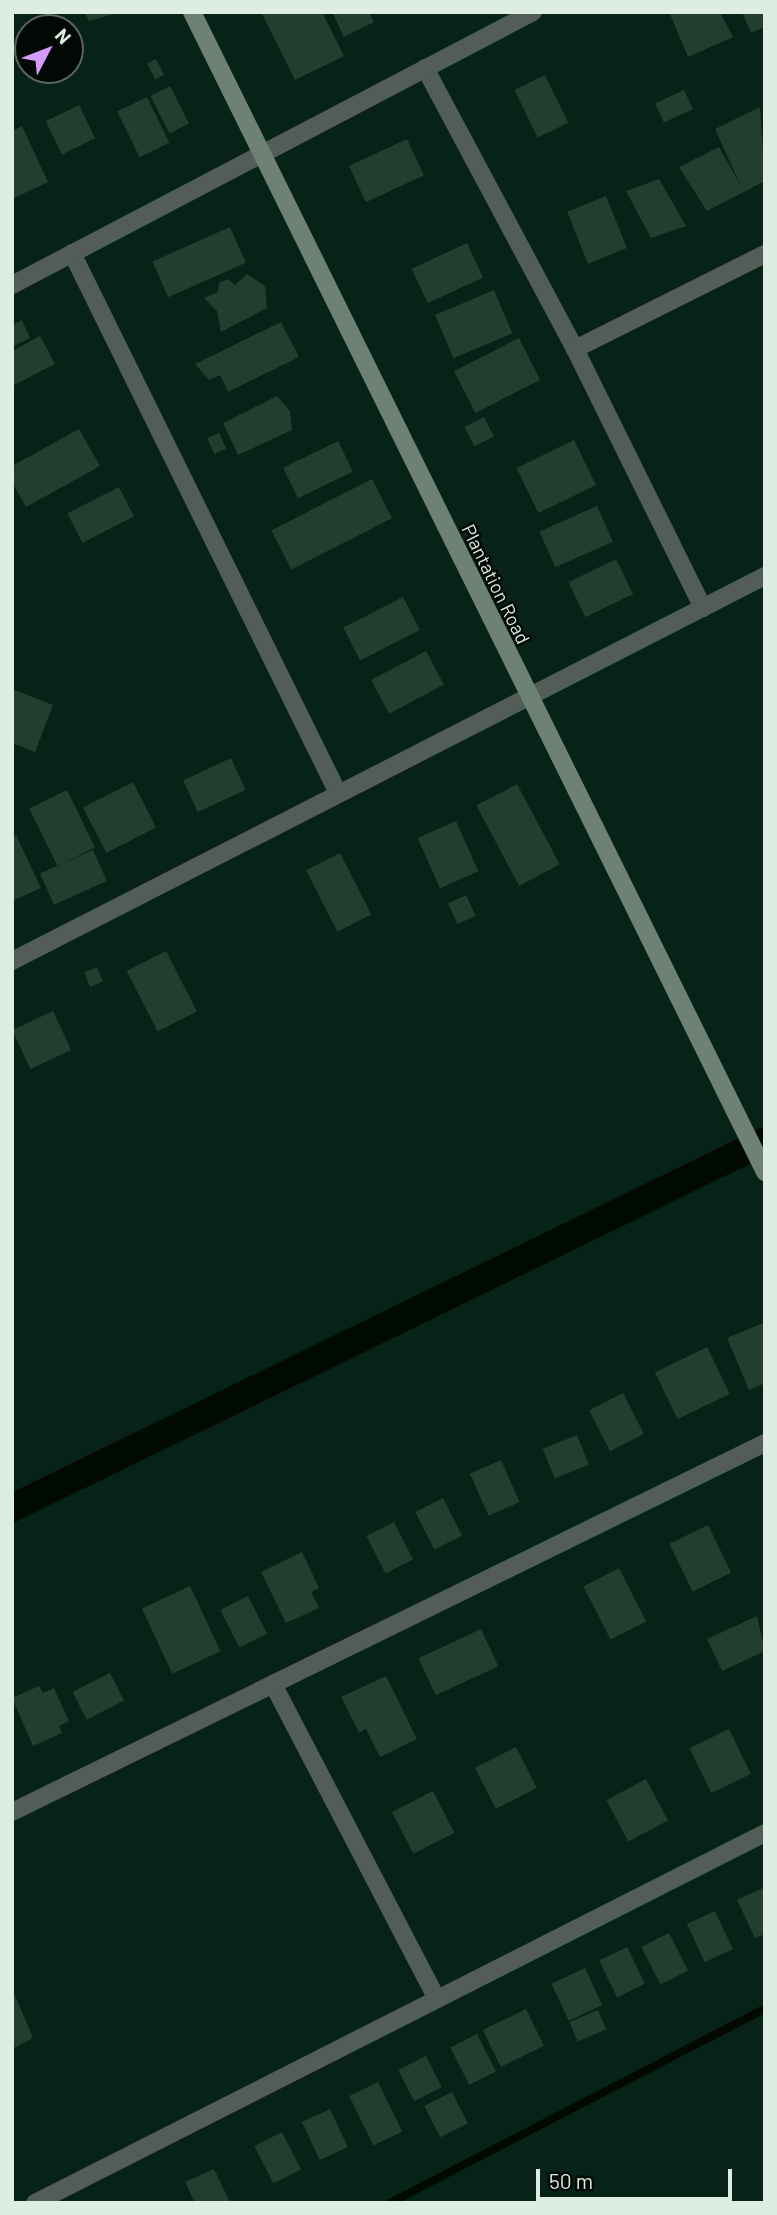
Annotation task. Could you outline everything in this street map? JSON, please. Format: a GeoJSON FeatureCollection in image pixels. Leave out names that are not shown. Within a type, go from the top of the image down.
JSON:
{"type":"FeatureCollection","features":[{"type":"Feature","properties":{"kind":"street","name":"Plantation Road"},"geometry":{"type":"LineString","coordinates":[[192,12],[765,1172]]}},
{"type":"Feature","properties":{"kind":"street"},"geometry":{"type":"LineString","coordinates":[[12,285],[261,152],[533,12]]}},
{"type":"Feature","properties":{"kind":"street"},"geometry":{"type":"LineString","coordinates":[[425,68],[575,349],[703,608]]}},
{"type":"Feature","properties":{"kind":"street"},"geometry":{"type":"LineString","coordinates":[[72,253],[338,793]]}},
{"type":"Feature","properties":{"kind":"street"},"geometry":{"type":"LineString","coordinates":[[575,349],[765,254]]}},
{"type":"Feature","properties":{"kind":"street"},"geometry":{"type":"LineString","coordinates":[[12,961],[765,576]]}},
{"type":"Feature","properties":{"kind":"street"},"geometry":{"type":"LineString","coordinates":[[12,1812],[274,1686],[765,1443]]}},
{"type":"Feature","properties":{"kind":"street"},"geometry":{"type":"LineString","coordinates":[[274,1686],[437,1999]]}},
{"type":"Feature","properties":{"kind":"street"},"geometry":{"type":"LineString","coordinates":[[35,2203],[765,1833]]}},
{"type":"Feature","properties":{"kind":"building"},"geometry":{"type":"Polygon","coordinates":[[[84,12],[118,12],[118,13],[89,21],[84,12]]]}},
{"type":"Feature","properties":{"kind":"building"},"geometry":{"type":"Polygon","coordinates":[[[261,12],[322,12],[344,56],[295,80],[261,12]]]}},
{"type":"Feature","properties":{"kind":"building"},"geometry":{"type":"Polygon","coordinates":[[[332,12],[369,12],[374,22],[344,37],[332,12]]]}},
{"type":"Feature","properties":{"kind":"building"},"geometry":{"type":"Polygon","coordinates":[[[669,12],[720,12],[733,37],[688,57],[669,12]]]}},
{"type":"Feature","properties":{"kind":"building"},"geometry":{"type":"Polygon","coordinates":[[[742,12],[765,12],[765,27],[751,33],[742,12]]]}},
{"type":"Feature","properties":{"kind":"building"},"geometry":{"type":"Polygon","coordinates":[[[156,59],[164,75],[155,80],[147,64],[156,59]]]}},
{"type":"Feature","properties":{"kind":"building"},"geometry":{"type":"Polygon","coordinates":[[[545,75],[568,123],[538,138],[514,90],[545,75]]]}},
{"type":"Feature","properties":{"kind":"building"},"geometry":{"type":"Polygon","coordinates":[[[170,86],[189,123],[169,133],[150,96],[170,86]]]}},
{"type":"Feature","properties":{"kind":"building"},"geometry":{"type":"Polygon","coordinates":[[[684,90],[693,109],[664,123],[655,104],[684,90]]]}},
{"type":"Feature","properties":{"kind":"building"},"geometry":{"type":"Polygon","coordinates":[[[147,97],[169,143],[140,157],[117,111],[147,97]]]}},
{"type":"Feature","properties":{"kind":"building"},"geometry":{"type":"Polygon","coordinates":[[[79,105],[95,138],[62,154],[46,121],[79,105]]]}},
{"type":"Feature","properties":{"kind":"building"},"geometry":{"type":"Polygon","coordinates":[[[760,107],[765,181],[707,211],[679,167],[719,147],[741,186],[715,129],[760,107]]]}},
{"type":"Feature","properties":{"kind":"building"},"geometry":{"type":"Polygon","coordinates":[[[22,126],[48,182],[12,199],[12,131],[22,126]]]}},
{"type":"Feature","properties":{"kind":"building"},"geometry":{"type":"Polygon","coordinates":[[[407,139],[424,175],[366,202],[349,166],[407,139]]]}},
{"type":"Feature","properties":{"kind":"building"},"geometry":{"type":"Polygon","coordinates":[[[659,179],[686,226],[651,238],[626,191],[659,179]]]}},
{"type":"Feature","properties":{"kind":"building"},"geometry":{"type":"Polygon","coordinates":[[[606,196],[627,248],[588,264],[567,212],[606,196]]]}},
{"type":"Feature","properties":{"kind":"building"},"geometry":{"type":"Polygon","coordinates":[[[230,227],[246,263],[168,297],[152,262],[230,227]]]}},
{"type":"Feature","properties":{"kind":"building"},"geometry":{"type":"Polygon","coordinates":[[[467,243],[483,277],[428,303],[412,269],[467,243]]]}},
{"type":"Feature","properties":{"kind":"building"},"geometry":{"type":"Polygon","coordinates":[[[247,274],[265,286],[267,308],[221,332],[217,311],[204,298],[218,292],[219,283],[228,279],[235,285],[247,274]]]}},
{"type":"Feature","properties":{"kind":"building"},"geometry":{"type":"Polygon","coordinates":[[[494,290],[512,333],[453,358],[435,315],[494,290]]]}},
{"type":"Feature","properties":{"kind":"building"},"geometry":{"type":"Polygon","coordinates":[[[22,320],[30,338],[12,347],[12,325],[22,320]]]}},
{"type":"Feature","properties":{"kind":"building"},"geometry":{"type":"Polygon","coordinates":[[[281,322],[299,357],[228,392],[220,375],[209,380],[195,364],[281,322]]]}},
{"type":"Feature","properties":{"kind":"building"},"geometry":{"type":"Polygon","coordinates":[[[40,336],[55,364],[12,386],[12,351],[40,336]]]}},
{"type":"Feature","properties":{"kind":"building"},"geometry":{"type":"Polygon","coordinates":[[[519,338],[540,380],[475,413],[454,371],[519,338]]]}},
{"type":"Feature","properties":{"kind":"building"},"geometry":{"type":"Polygon","coordinates":[[[277,396],[290,411],[292,430],[238,455],[223,423],[277,396]]]}},
{"type":"Feature","properties":{"kind":"building"},"geometry":{"type":"Polygon","coordinates":[[[484,417],[494,437],[474,447],[464,427],[484,417]]]}},
{"type":"Feature","properties":{"kind":"building"},"geometry":{"type":"Polygon","coordinates":[[[79,429],[100,466],[26,507],[12,482],[12,466],[79,429]]]}},
{"type":"Feature","properties":{"kind":"building"},"geometry":{"type":"Polygon","coordinates":[[[219,433],[226,448],[214,454],[207,438],[219,433]]]}},
{"type":"Feature","properties":{"kind":"building"},"geometry":{"type":"Polygon","coordinates":[[[574,440],[596,485],[538,513],[516,468],[574,440]]]}},
{"type":"Feature","properties":{"kind":"building"},"geometry":{"type":"Polygon","coordinates":[[[338,441],[353,472],[298,498],[283,468],[338,441]]]}},
{"type":"Feature","properties":{"kind":"building"},"geometry":{"type":"Polygon","coordinates":[[[372,479],[392,518],[291,570],[271,530],[372,479]]]}},
{"type":"Feature","properties":{"kind":"building"},"geometry":{"type":"Polygon","coordinates":[[[119,487],[134,516],[82,543],[67,513],[119,487]]]}},
{"type":"Feature","properties":{"kind":"building"},"geometry":{"type":"Polygon","coordinates":[[[597,506],[613,542],[555,567],[539,532],[597,506]]]}},
{"type":"Feature","properties":{"kind":"building"},"geometry":{"type":"Polygon","coordinates":[[[616,559],[633,594],[585,617],[568,582],[616,559]]]}},
{"type":"Feature","properties":{"kind":"building"},"geometry":{"type":"Polygon","coordinates":[[[403,597],[420,630],[360,660],[343,627],[403,597]]]}},
{"type":"Feature","properties":{"kind":"building"},"geometry":{"type":"Polygon","coordinates":[[[426,651],[444,685],[389,714],[371,680],[426,651]]]}},
{"type":"Feature","properties":{"kind":"building"},"geometry":{"type":"Polygon","coordinates":[[[12,689],[53,705],[35,752],[12,743],[12,689]]]}},
{"type":"Feature","properties":{"kind":"building"},"geometry":{"type":"Polygon","coordinates":[[[231,758],[246,790],[198,812],[183,780],[231,758]]]}},
{"type":"Feature","properties":{"kind":"building"},"geometry":{"type":"Polygon","coordinates":[[[133,782],[156,827],[106,853],[83,807],[133,782]]]}},
{"type":"Feature","properties":{"kind":"building"},"geometry":{"type":"Polygon","coordinates":[[[517,784],[560,864],[519,886],[476,806],[517,784]]]}},
{"type":"Feature","properties":{"kind":"building"},"geometry":{"type":"Polygon","coordinates":[[[67,790],[95,848],[57,866],[29,808],[67,790]]]}},
{"type":"Feature","properties":{"kind":"building"},"geometry":{"type":"Polygon","coordinates":[[[456,821],[478,871],[440,888],[418,838],[456,821]]]}},
{"type":"Feature","properties":{"kind":"building"},"geometry":{"type":"Polygon","coordinates":[[[16,835],[41,888],[12,901],[12,837],[16,835]]]}},
{"type":"Feature","properties":{"kind":"building"},"geometry":{"type":"Polygon","coordinates":[[[93,850],[107,881],[54,905],[40,874],[93,850]]]}},
{"type":"Feature","properties":{"kind":"building"},"geometry":{"type":"Polygon","coordinates":[[[340,853],[371,914],[337,932],[306,870],[340,853]]]}},
{"type":"Feature","properties":{"kind":"building"},"geometry":{"type":"Polygon","coordinates":[[[466,895],[476,916],[458,924],[448,903],[466,895]]]}},
{"type":"Feature","properties":{"kind":"building"},"geometry":{"type":"Polygon","coordinates":[[[166,951],[197,1012],[158,1032],[127,971],[166,951]]]}},
{"type":"Feature","properties":{"kind":"building"},"geometry":{"type":"Polygon","coordinates":[[[97,967],[103,982],[90,987],[84,972],[97,967]]]}},
{"type":"Feature","properties":{"kind":"building"},"geometry":{"type":"Polygon","coordinates":[[[53,1011],[71,1050],[30,1069],[12,1030],[53,1011]]]}},
{"type":"Feature","properties":{"kind":"building"},"geometry":{"type":"Polygon","coordinates":[[[765,1322],[765,1383],[749,1390],[727,1338],[765,1322]]]}},
{"type":"Feature","properties":{"kind":"building"},"geometry":{"type":"Polygon","coordinates":[[[707,1347],[730,1394],[678,1419],[655,1372],[707,1347]]]}},
{"type":"Feature","properties":{"kind":"building"},"geometry":{"type":"Polygon","coordinates":[[[623,1393],[644,1434],[610,1451],[589,1410],[623,1393]]]}},
{"type":"Feature","properties":{"kind":"building"},"geometry":{"type":"Polygon","coordinates":[[[577,1435],[589,1465],[555,1479],[543,1449],[577,1435]]]}},
{"type":"Feature","properties":{"kind":"building"},"geometry":{"type":"Polygon","coordinates":[[[501,1460],[520,1502],[489,1516],[470,1474],[501,1460]]]}},
{"type":"Feature","properties":{"kind":"building"},"geometry":{"type":"Polygon","coordinates":[[[443,1498],[462,1535],[434,1549],[415,1512],[443,1498]]]}},
{"type":"Feature","properties":{"kind":"building"},"geometry":{"type":"Polygon","coordinates":[[[394,1522],[413,1559],[385,1573],[366,1536],[394,1522]]]}},
{"type":"Feature","properties":{"kind":"building"},"geometry":{"type":"Polygon","coordinates":[[[708,1525],[731,1573],[693,1591],[669,1544],[708,1525]]]}},
{"type":"Feature","properties":{"kind":"building"},"geometry":{"type":"Polygon","coordinates":[[[302,1552],[319,1588],[311,1592],[319,1608],[286,1623],[261,1572],[302,1552]]]}},
{"type":"Feature","properties":{"kind":"building"},"geometry":{"type":"Polygon","coordinates":[[[619,1568],[646,1621],[611,1640],[583,1586],[619,1568]]]}},
{"type":"Feature","properties":{"kind":"building"},"geometry":{"type":"Polygon","coordinates":[[[190,1586],[220,1651],[172,1674],[142,1608],[190,1586]]]}},
{"type":"Feature","properties":{"kind":"building"},"geometry":{"type":"Polygon","coordinates":[[[248,1596],[267,1633],[239,1647],[220,1610],[248,1596]]]}},
{"type":"Feature","properties":{"kind":"building"},"geometry":{"type":"Polygon","coordinates":[[[757,1616],[765,1651],[722,1671],[707,1639],[757,1616]]]}},
{"type":"Feature","properties":{"kind":"building"},"geometry":{"type":"Polygon","coordinates":[[[481,1629],[498,1666],[436,1695],[418,1658],[481,1629]]]}},
{"type":"Feature","properties":{"kind":"building"},"geometry":{"type":"Polygon","coordinates":[[[110,1673],[124,1701],[87,1720],[73,1692],[110,1673]]]}},
{"type":"Feature","properties":{"kind":"building"},"geometry":{"type":"Polygon","coordinates":[[[386,1676],[417,1739],[380,1757],[366,1729],[359,1733],[341,1697],[386,1676]]]}},
{"type":"Feature","properties":{"kind":"building"},"geometry":{"type":"Polygon","coordinates":[[[39,1686],[43,1693],[54,1688],[69,1721],[59,1726],[62,1733],[33,1746],[12,1698],[39,1686]]]}},
{"type":"Feature","properties":{"kind":"building"},"geometry":{"type":"Polygon","coordinates":[[[729,1729],[751,1774],[711,1793],[689,1748],[729,1729]]]}},
{"type":"Feature","properties":{"kind":"building"},"geometry":{"type":"Polygon","coordinates":[[[516,1747],[537,1788],[496,1809],[475,1768],[516,1747]]]}},
{"type":"Feature","properties":{"kind":"building"},"geometry":{"type":"Polygon","coordinates":[[[646,1779],[668,1820],[628,1842],[606,1800],[646,1779]]]}},
{"type":"Feature","properties":{"kind":"building"},"geometry":{"type":"Polygon","coordinates":[[[433,1791],[454,1833],[413,1854],[392,1812],[433,1791]]]}},
{"type":"Feature","properties":{"kind":"building"},"geometry":{"type":"Polygon","coordinates":[[[765,1887],[765,1934],[755,1938],[737,1900],[765,1887]]]}},
{"type":"Feature","properties":{"kind":"building"},"geometry":{"type":"Polygon","coordinates":[[[715,1911],[733,1949],[705,1962],[687,1924],[715,1911]]]}},
{"type":"Feature","properties":{"kind":"building"},"geometry":{"type":"Polygon","coordinates":[[[669,1933],[688,1970],[660,1984],[641,1947],[669,1933]]]}},
{"type":"Feature","properties":{"kind":"building"},"geometry":{"type":"Polygon","coordinates":[[[627,1947],[645,1984],[617,1997],[599,1961],[627,1947]]]}},
{"type":"Feature","properties":{"kind":"building"},"geometry":{"type":"Polygon","coordinates":[[[585,1968],[602,2005],[569,2021],[551,1984],[585,1968]]]}},
{"type":"Feature","properties":{"kind":"building"},"geometry":{"type":"Polygon","coordinates":[[[12,1988],[33,2038],[12,2049],[12,1988]]]}},
{"type":"Feature","properties":{"kind":"building"},"geometry":{"type":"Polygon","coordinates":[[[526,2009],[544,2046],[501,2067],[483,2030],[526,2009]]]}},
{"type":"Feature","properties":{"kind":"building"},"geometry":{"type":"Polygon","coordinates":[[[598,2010],[606,2029],[578,2041],[569,2022],[598,2010]]]}},
{"type":"Feature","properties":{"kind":"building"},"geometry":{"type":"Polygon","coordinates":[[[477,2034],[496,2071],[469,2085],[450,2048],[477,2034]]]}},
{"type":"Feature","properties":{"kind":"building"},"geometry":{"type":"Polygon","coordinates":[[[426,2056],[442,2087],[414,2101],[398,2070],[426,2056]]]}},
{"type":"Feature","properties":{"kind":"building"},"geometry":{"type":"Polygon","coordinates":[[[378,2082],[402,2131],[373,2145],[349,2096],[378,2082]]]}},
{"type":"Feature","properties":{"kind":"building"},"geometry":{"type":"Polygon","coordinates":[[[452,2092],[468,2123],[440,2137],[424,2106],[452,2092]]]}},
{"type":"Feature","properties":{"kind":"building"},"geometry":{"type":"Polygon","coordinates":[[[330,2109],[348,2147],[320,2160],[302,2122],[330,2109]]]}},
{"type":"Feature","properties":{"kind":"building"},"geometry":{"type":"Polygon","coordinates":[[[282,2132],[301,2169],[273,2183],[254,2146],[282,2132]]]}},
{"type":"Feature","properties":{"kind":"building"},"geometry":{"type":"Polygon","coordinates":[[[214,2169],[229,2200],[237,2203],[195,2203],[185,2182],[214,2169]]]}},
{"type":"Feature","properties":{"kind":"waterway"},"geometry":{"type":"LineString","coordinates":[[12,1508],[765,1141]]}},
{"type":"Feature","properties":{"kind":"waterway"},"geometry":{"type":"LineString","coordinates":[[390,2203],[765,2009]]}}]}
